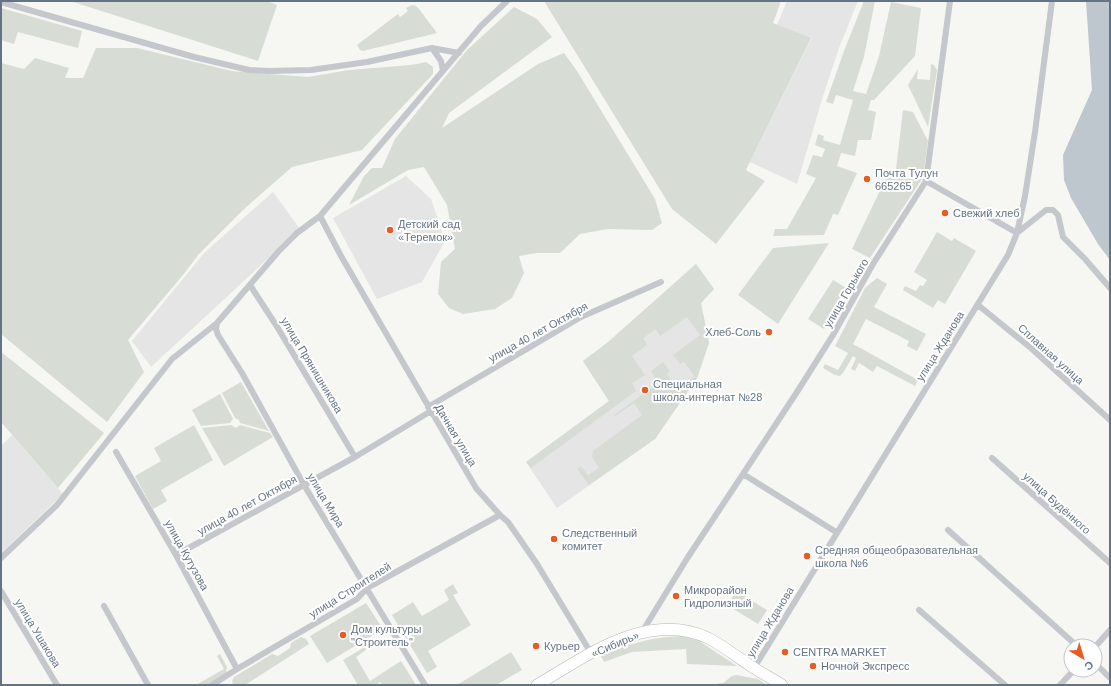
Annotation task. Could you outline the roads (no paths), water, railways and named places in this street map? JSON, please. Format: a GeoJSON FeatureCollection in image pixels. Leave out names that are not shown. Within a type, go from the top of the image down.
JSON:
{"type":"FeatureCollection","features":[{"type":"Feature","properties":{"kind":"highway","name":"«Сибирь»"},"geometry":{"type":"LineString","coordinates":[[537,685],[591,653],[616,641],[642,632],[670,630],[692,632],[717,644],[782,685]]}},
{"type":"Feature","properties":{"kind":"street"},"geometry":{"type":"LineString","coordinates":[[1,558],[57,505],[172,358],[217,323],[287,243],[297,233],[320,216],[481,26],[507,1]]}},
{"type":"Feature","properties":{"kind":"street","name":"улица Горького"},"geometry":{"type":"LineString","coordinates":[[642,632],[688,557],[833,335],[873,264],[926,181],[950,1]]}},
{"type":"Feature","properties":{"kind":"street","name":"улица Жданова"},"geometry":{"type":"LineString","coordinates":[[754,668],[836,532],[1008,255],[1017,233],[1035,132],[1052,1]]}},
{"type":"Feature","properties":{"kind":"street"},"geometry":{"type":"LineString","coordinates":[[1,2],[194,57],[249,70],[311,70],[367,62],[432,48],[458,53]]}},
{"type":"Feature","properties":{"kind":"street"},"geometry":{"type":"LineString","coordinates":[[432,48],[442,61],[442,71]]}},
{"type":"Feature","properties":{"kind":"street"},"geometry":{"type":"LineString","coordinates":[[926,181],[1017,233],[1046,210],[1053,210],[1058,215],[1063,237],[1110,288]]}},
{"type":"Feature","properties":{"kind":"street","name":"Дачная улица"},"geometry":{"type":"LineString","coordinates":[[320,216],[341,256],[476,488],[508,522],[565,608],[591,653]]}},
{"type":"Feature","properties":{"kind":"street","name":"улица 40 лет Октября"},"geometry":{"type":"LineString","coordinates":[[176,555],[355,457],[430,409],[581,318],[661,282]]}},
{"type":"Feature","properties":{"kind":"street","name":"улица Прянишникова"},"geometry":{"type":"LineString","coordinates":[[250,285],[276,325],[355,457]]}},
{"type":"Feature","properties":{"kind":"street","name":"Сплавная улица"},"geometry":{"type":"LineString","coordinates":[[978,305],[1032,349],[1110,420]]}},
{"type":"Feature","properties":{"kind":"street","name":"улица Мира"},"geometry":{"type":"LineString","coordinates":[[217,323],[216,329],[218,335],[242,373],[304,484],[425,685]]}},
{"type":"Feature","properties":{"kind":"street","name":"улица Кутузова"},"geometry":{"type":"LineString","coordinates":[[116,452],[176,555],[237,669]]}},
{"type":"Feature","properties":{"kind":"street","name":"улица Будённого"},"geometry":{"type":"LineString","coordinates":[[992,458],[1110,563]]}},
{"type":"Feature","properties":{"kind":"street"},"geometry":{"type":"LineString","coordinates":[[742,474],[836,532]]}},
{"type":"Feature","properties":{"kind":"street","name":"улица Строителей"},"geometry":{"type":"LineString","coordinates":[[212,685],[357,599],[367,588],[500,515]]}},
{"type":"Feature","properties":{"kind":"street"},"geometry":{"type":"LineString","coordinates":[[948,530],[1068,638]]}},
{"type":"Feature","properties":{"kind":"street","name":"улица Ушакова"},"geometry":{"type":"LineString","coordinates":[[1,591],[57,685]]}},
{"type":"Feature","properties":{"kind":"street"},"geometry":{"type":"LineString","coordinates":[[104,606],[148,685]]}},
{"type":"Feature","properties":{"kind":"street"},"geometry":{"type":"LineString","coordinates":[[919,610],[1005,685]]}},
{"type":"Feature","properties":{"kind":"street"},"geometry":{"type":"LineString","coordinates":[[1103,638],[1110,630]]}},
{"type":"Feature","properties":{"kind":"place","name":"Почта Тулун 665265"},"geometry":{"type":"Point","coordinates":[867,179]}},
{"type":"Feature","properties":{"kind":"place","name":"Свежий хлеб"},"geometry":{"type":"Point","coordinates":[945,213]}},
{"type":"Feature","properties":{"kind":"place","name":"Детский сад «Теремок»"},"geometry":{"type":"Point","coordinates":[390,230]}},
{"type":"Feature","properties":{"kind":"place","name":"Хлеб-Соль"},"geometry":{"type":"Point","coordinates":[769,332]}},
{"type":"Feature","properties":{"kind":"place","name":"Специальная школа-интернат №28"},"geometry":{"type":"Point","coordinates":[645,390]}},
{"type":"Feature","properties":{"kind":"place","name":"Следственный комитет"},"geometry":{"type":"Point","coordinates":[554,539]}},
{"type":"Feature","properties":{"kind":"place","name":"Средняя общеобразовательная школа №6"},"geometry":{"type":"Point","coordinates":[807,556]}},
{"type":"Feature","properties":{"kind":"place","name":"Микрорайон Гидролизный"},"geometry":{"type":"Point","coordinates":[676,596]}},
{"type":"Feature","properties":{"kind":"place","name":"Дом культуры \"Строитель\""},"geometry":{"type":"Point","coordinates":[343,635]}},
{"type":"Feature","properties":{"kind":"place","name":"Курьер"},"geometry":{"type":"Point","coordinates":[536,646]}},
{"type":"Feature","properties":{"kind":"place","name":"CENTRA MARKET"},"geometry":{"type":"Point","coordinates":[785,652]}},
{"type":"Feature","properties":{"kind":"place","name":"Ночной Экспресс"},"geometry":{"type":"Point","coordinates":[813,666]}}]}
